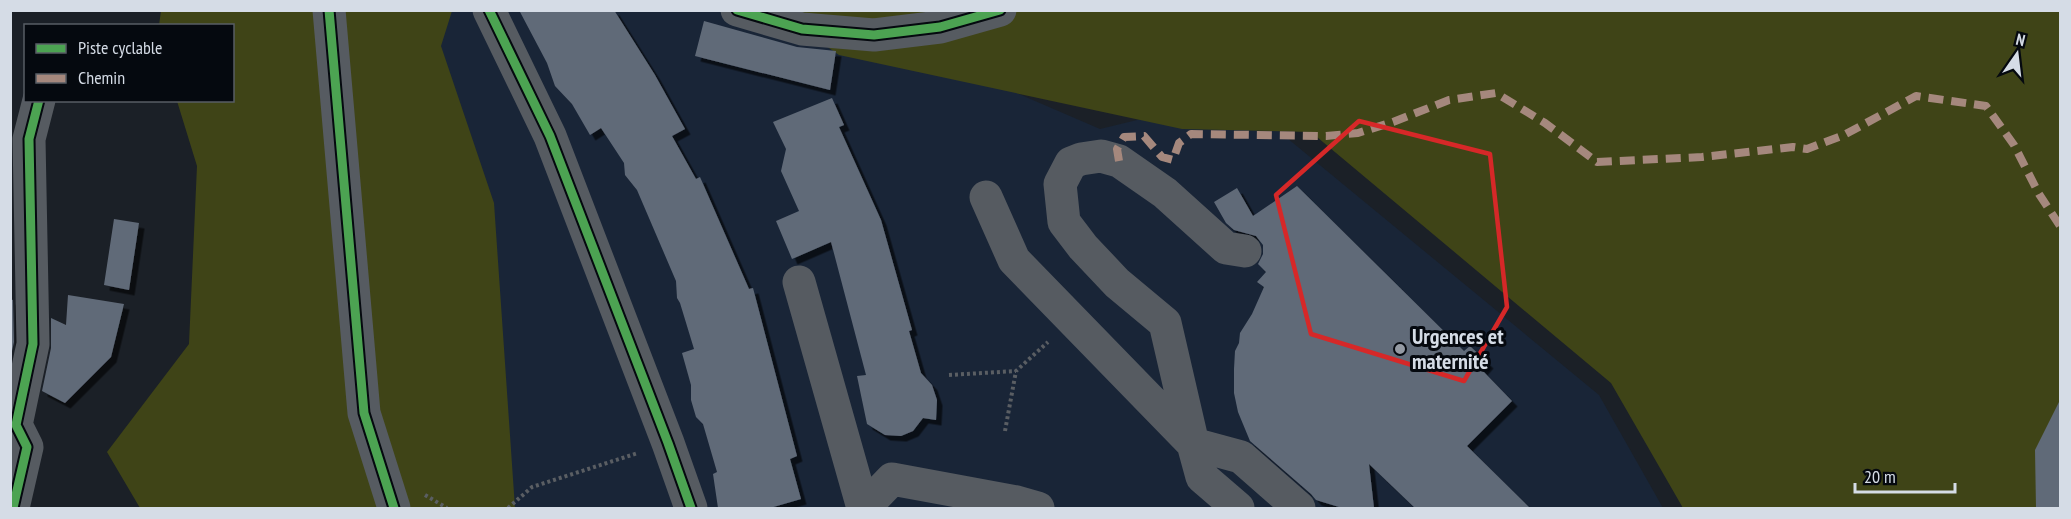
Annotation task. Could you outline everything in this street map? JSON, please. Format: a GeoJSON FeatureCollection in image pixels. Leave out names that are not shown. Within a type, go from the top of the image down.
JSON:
{"type":"FeatureCollection","features":[{"type":"Feature","properties":{"kind":"street"},"geometry":{"type":"LineString","coordinates":[[329,10],[364,413],[394,508]]}},
{"type":"Feature","properties":{"kind":"street"},"geometry":{"type":"LineString","coordinates":[[489,10],[550,136],[691,508]]}},
{"type":"Feature","properties":{"kind":"street"},"geometry":{"type":"LineString","coordinates":[[737,10],[802,29],[874,35],[940,27],[1000,10]]}},
{"type":"Feature","properties":{"kind":"street"},"geometry":{"type":"LineString","coordinates":[[13,508],[27,447],[16,426],[33,344],[29,139],[38,102]]}},
{"type":"Feature","properties":{"kind":"street"},"geometry":{"type":"LineString","coordinates":[[1238,508],[1202,477],[1165,323],[1118,283],[1083,247],[1064,222],[1060,184],[1071,163],[1081,159],[1101,156],[1119,161],[1165,193],[1226,248],[1245,251]]}},
{"type":"Feature","properties":{"kind":"street"},"geometry":{"type":"LineString","coordinates":[[986,197],[1014,260],[1193,444],[1241,457],[1299,508]]}},
{"type":"Feature","properties":{"kind":"street"},"geometry":{"type":"LineString","coordinates":[[799,282],[864,508],[892,479],[1038,508]]}},
{"type":"Feature","properties":{"kind":"path"},"geometry":{"type":"LineString","coordinates":[[1005,431],[1016,371],[1054,337]]}},
{"type":"Feature","properties":{"kind":"path"},"geometry":{"type":"LineString","coordinates":[[949,375],[1016,371]]}},
{"type":"Feature","properties":{"kind":"path"},"geometry":{"type":"LineString","coordinates":[[508,508],[532,487],[668,443]]}},
{"type":"Feature","properties":{"kind":"highlighted area"},"geometry":{"type":"Polygon","coordinates":[[[1359,121],[1490,154],[1507,307],[1464,381],[1311,334],[1276,195],[1359,121]]]}},
{"type":"Feature","properties":{"kind":"shaded area"},"geometry":{"type":"Polygon","coordinates":[[[405,11],[857,11],[952,65],[1100,129],[1236,96],[1599,395],[1663,508],[368,508],[405,11]]]}},
{"type":"Feature","properties":{"kind":"green space"},"geometry":{"type":"Polygon","coordinates":[[[161,11],[452,11],[441,46],[494,203],[515,508],[140,508],[107,452],[189,344],[197,166],[177,102],[234,102],[234,24],[159,24],[161,11]]]}},
{"type":"Feature","properties":{"kind":"green space"},"geometry":{"type":"Polygon","coordinates":[[[776,11],[2060,11],[2060,508],[1683,508],[1611,383],[1311,132],[1182,129],[839,55],[776,11]]]}},
{"type":"Feature","properties":{"kind":"building"},"geometry":{"type":"Polygon","coordinates":[[[519,10],[614,10],[655,75],[685,129],[672,136],[696,179],[700,177],[749,289],[753,288],[797,456],[790,459],[801,499],[770,508],[718,508],[713,474],[717,472],[703,424],[696,417],[691,400],[691,385],[682,353],[694,349],[677,298],[676,281],[637,190],[625,175],[624,163],[601,128],[590,135],[572,104],[555,86],[547,63],[519,10]]]}},
{"type":"Feature","properties":{"kind":"building"},"geometry":{"type":"Polygon","coordinates":[[[704,21],[797,47],[836,51],[830,90],[695,56],[704,21]]]}},
{"type":"Feature","properties":{"kind":"building"},"geometry":{"type":"Polygon","coordinates":[[[832,98],[844,125],[839,127],[881,220],[912,330],[909,331],[921,373],[932,385],[937,400],[936,420],[923,418],[913,431],[901,436],[885,435],[867,424],[857,376],[866,375],[831,242],[792,259],[776,221],[799,211],[781,171],[786,149],[773,122],[832,98]]]}},
{"type":"Feature","properties":{"kind":"building","name":"Urgences et maternité"},"geometry":{"type":"Polygon","coordinates":[[[1297,186],[1464,351],[1470,346],[1488,363],[1482,370],[1512,401],[1467,446],[1530,508],[1415,508],[1369,464],[1374,508],[1339,507],[1316,500],[1250,441],[1238,412],[1234,393],[1235,351],[1240,333],[1252,314],[1264,287],[1257,282],[1266,272],[1258,264],[1263,254],[1263,245],[1256,236],[1234,230],[1226,223],[1214,202],[1237,188],[1253,216],[1297,186]]]}},
{"type":"Feature","properties":{"kind":"building"},"geometry":{"type":"Polygon","coordinates":[[[114,219],[139,223],[129,290],[104,285],[114,219]]]}},
{"type":"Feature","properties":{"kind":"building"},"geometry":{"type":"Polygon","coordinates":[[[68,295],[124,304],[111,357],[65,403],[42,391],[51,348],[51,318],[66,325],[68,295]]]}},
{"type":"Feature","properties":{"kind":"building"},"geometry":{"type":"Polygon","coordinates":[[[10,299],[13,300],[14,342],[10,360],[10,299]]]}},
{"type":"Feature","properties":{"kind":"building"},"geometry":{"type":"Polygon","coordinates":[[[2061,398],[2061,508],[2036,508],[2035,450],[2061,398]]]}},
{"type":"Feature","properties":{"kind":"marked path"},"geometry":{"type":"LineString","coordinates":[[1119,161],[1117,149],[1124,137],[1144,136],[1162,157],[1173,160],[1179,143],[1191,134],[1326,136],[1358,133],[1449,100],[1496,93],[1545,123],[1597,162],[1702,157],[1793,147],[1807,149],[1844,135],[1916,96],[1986,106],[2014,145],[2039,194],[2060,226]]}},
{"type":"Feature","properties":{"kind":"cycle path"},"geometry":{"type":"LineString","coordinates":[[329,10],[364,413],[394,508]]}},
{"type":"Feature","properties":{"kind":"cycle path"},"geometry":{"type":"LineString","coordinates":[[489,10],[550,136],[691,508]]}},
{"type":"Feature","properties":{"kind":"cycle path"},"geometry":{"type":"LineString","coordinates":[[737,10],[802,29],[874,35],[940,27],[1000,10]]}},
{"type":"Feature","properties":{"kind":"cycle path"},"geometry":{"type":"LineString","coordinates":[[13,508],[27,447],[16,425],[33,344],[29,139],[38,102]]}},
{"type":"Feature","properties":{"kind":"place","name":"Urgences et maternité"},"geometry":{"type":"Point","coordinates":[1400,349]}}]}
